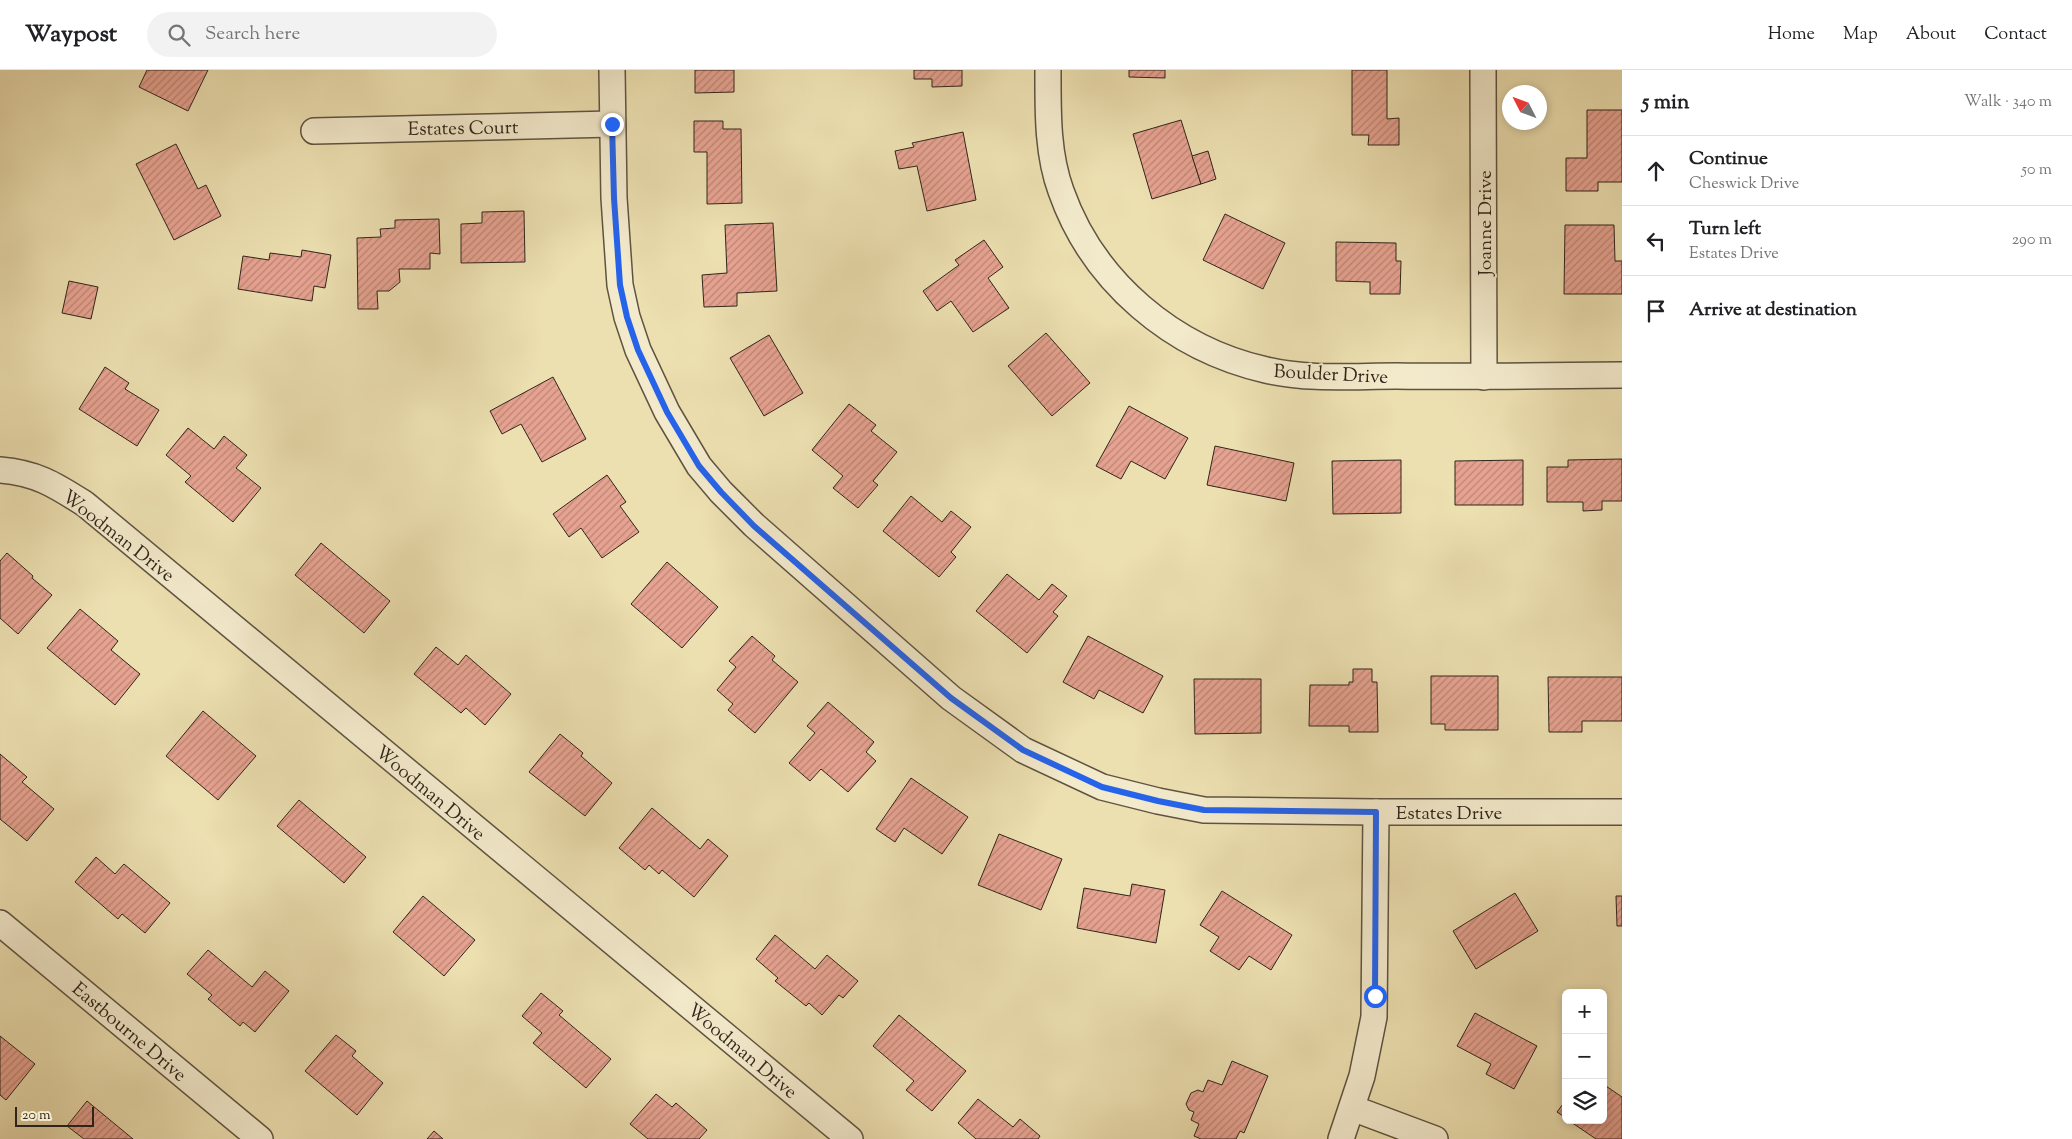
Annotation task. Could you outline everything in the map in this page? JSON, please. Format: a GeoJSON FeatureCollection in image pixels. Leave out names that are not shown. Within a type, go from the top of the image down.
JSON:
{"type":"FeatureCollection","features":[{"type":"Feature","properties":{"kind":"street","name":"Estates Drive"},"geometry":{"type":"LineString","coordinates":[[612,70],[614,198],[620,285],[627,317],[638,350],[667,412],[699,466],[754,526],[951,698],[1023,750],[1102,787],[1204,810],[1622,812]]}},
{"type":"Feature","properties":{"kind":"street","name":"Boulder Drive"},"geometry":{"type":"LineString","coordinates":[[1048,70],[1048,119],[1052,151],[1061,191],[1068,208],[1085,240],[1118,285],[1138,305],[1184,338],[1211,352],[1241,364],[1268,371],[1319,376],[1484,377],[1622,375]]}},
{"type":"Feature","properties":{"kind":"street","name":"Joanne Drive"},"geometry":{"type":"LineString","coordinates":[[1483,70],[1484,377]]}},
{"type":"Feature","properties":{"kind":"street","name":"Estates Court"},"geometry":{"type":"LineString","coordinates":[[314,131],[612,124]]}},
{"type":"Feature","properties":{"kind":"street","name":"Woodman Drive"},"geometry":{"type":"LineString","coordinates":[[0,470],[28,473],[54,484],[85,504],[850,1139]]}},
{"type":"Feature","properties":{"kind":"street"},"geometry":{"type":"LineString","coordinates":[[1341,1139],[1352,1108],[1369,1046],[1374,1017],[1376,982],[1376,812]]}},
{"type":"Feature","properties":{"kind":"street","name":"Eastbourne Drive"},"geometry":{"type":"LineString","coordinates":[[0,923],[260,1139]]}},
{"type":"Feature","properties":{"kind":"street"},"geometry":{"type":"LineString","coordinates":[[1352,1108],[1435,1139]]}},
{"type":"Feature","properties":{"kind":"building"},"geometry":{"type":"Polygon","coordinates":[[[147,70],[208,70],[188,111],[139,87],[147,70]]]}},
{"type":"Feature","properties":{"kind":"building"},"geometry":{"type":"Polygon","coordinates":[[[695,70],[734,70],[734,92],[695,93],[695,70]]]}},
{"type":"Feature","properties":{"kind":"building"},"geometry":{"type":"Polygon","coordinates":[[[914,70],[962,70],[962,86],[932,87],[932,79],[914,79],[914,70]]]}},
{"type":"Feature","properties":{"kind":"building"},"geometry":{"type":"Polygon","coordinates":[[[1129,70],[1165,70],[1165,78],[1129,77],[1129,70]]]}},
{"type":"Feature","properties":{"kind":"building"},"geometry":{"type":"Polygon","coordinates":[[[1352,70],[1387,70],[1387,119],[1399,118],[1399,145],[1368,145],[1369,135],[1352,135],[1352,70]]]}},
{"type":"Feature","properties":{"kind":"building"},"geometry":{"type":"Polygon","coordinates":[[[1587,110],[1622,110],[1622,182],[1598,182],[1598,191],[1566,191],[1566,158],[1587,158],[1587,110]]]}},
{"type":"Feature","properties":{"kind":"building"},"geometry":{"type":"Polygon","coordinates":[[[1181,120],[1201,184],[1152,199],[1133,134],[1181,120]]]}},
{"type":"Feature","properties":{"kind":"building"},"geometry":{"type":"Polygon","coordinates":[[[694,121],[723,121],[723,129],[741,129],[742,203],[707,204],[707,152],[694,152],[694,121]]]}},
{"type":"Feature","properties":{"kind":"building"},"geometry":{"type":"Polygon","coordinates":[[[963,132],[976,200],[927,211],[917,166],[899,169],[895,151],[914,147],[912,143],[963,132]]]}},
{"type":"Feature","properties":{"kind":"building"},"geometry":{"type":"Polygon","coordinates":[[[176,144],[198,189],[206,185],[221,216],[174,240],[136,164],[176,144]]]}},
{"type":"Feature","properties":{"kind":"building"},"geometry":{"type":"Polygon","coordinates":[[[1208,151],[1216,179],[1201,184],[1192,156],[1208,151]]]}},
{"type":"Feature","properties":{"kind":"building"},"geometry":{"type":"Polygon","coordinates":[[[524,211],[525,262],[461,263],[461,224],[482,223],[482,212],[524,211]]]}},
{"type":"Feature","properties":{"kind":"building"},"geometry":{"type":"Polygon","coordinates":[[[1225,214],[1285,243],[1263,289],[1203,260],[1225,214]]]}},
{"type":"Feature","properties":{"kind":"building"},"geometry":{"type":"Polygon","coordinates":[[[439,219],[440,254],[430,253],[430,269],[399,269],[400,282],[389,291],[377,291],[378,309],[358,309],[357,238],[381,237],[380,229],[395,228],[395,220],[439,219]]]}},
{"type":"Feature","properties":{"kind":"building"},"geometry":{"type":"Polygon","coordinates":[[[773,223],[777,291],[737,293],[737,306],[704,307],[702,275],[727,273],[725,225],[773,223]]]}},
{"type":"Feature","properties":{"kind":"building"},"geometry":{"type":"Polygon","coordinates":[[[1565,225],[1614,225],[1615,261],[1622,261],[1622,294],[1564,294],[1565,225]]]}},
{"type":"Feature","properties":{"kind":"building"},"geometry":{"type":"Polygon","coordinates":[[[984,240],[1003,267],[988,278],[1009,308],[973,332],[951,301],[937,311],[923,291],[959,265],[955,260],[984,240]]]}},
{"type":"Feature","properties":{"kind":"building"},"geometry":{"type":"Polygon","coordinates":[[[1336,242],[1396,243],[1396,261],[1401,261],[1400,294],[1370,294],[1370,282],[1336,281],[1336,242]]]}},
{"type":"Feature","properties":{"kind":"building"},"geometry":{"type":"Polygon","coordinates":[[[302,250],[331,255],[325,288],[314,286],[312,301],[238,289],[243,256],[269,260],[270,253],[301,257],[302,250]]]}},
{"type":"Feature","properties":{"kind":"building"},"geometry":{"type":"Polygon","coordinates":[[[69,281],[98,287],[91,319],[62,313],[69,281]]]}},
{"type":"Feature","properties":{"kind":"building"},"geometry":{"type":"Polygon","coordinates":[[[1046,333],[1090,383],[1052,416],[1008,366],[1046,333]]]}},
{"type":"Feature","properties":{"kind":"building"},"geometry":{"type":"Polygon","coordinates":[[[769,335],[803,393],[764,416],[730,358],[769,335]]]}},
{"type":"Feature","properties":{"kind":"building"},"geometry":{"type":"Polygon","coordinates":[[[105,367],[129,383],[125,389],[159,410],[137,446],[79,409],[105,367]]]}},
{"type":"Feature","properties":{"kind":"building"},"geometry":{"type":"Polygon","coordinates":[[[553,377],[586,439],[542,462],[521,424],[502,434],[490,411],[553,377]]]}},
{"type":"Feature","properties":{"kind":"building"},"geometry":{"type":"Polygon","coordinates":[[[849,404],[876,425],[871,431],[897,452],[873,481],[878,485],[858,508],[833,488],[843,476],[812,450],[849,404]]]}},
{"type":"Feature","properties":{"kind":"building"},"geometry":{"type":"Polygon","coordinates":[[[1129,406],[1188,438],[1165,479],[1131,461],[1121,479],[1096,466],[1129,406]]]}},
{"type":"Feature","properties":{"kind":"building"},"geometry":{"type":"Polygon","coordinates":[[[188,428],[214,449],[224,436],[247,455],[236,468],[261,488],[233,522],[185,482],[191,476],[166,455],[188,428]]]}},
{"type":"Feature","properties":{"kind":"building"},"geometry":{"type":"Polygon","coordinates":[[[1215,446],[1294,463],[1286,501],[1207,485],[1215,446]]]}},
{"type":"Feature","properties":{"kind":"building"},"geometry":{"type":"Polygon","coordinates":[[[1622,459],[1622,501],[1602,501],[1602,510],[1583,511],[1583,502],[1547,502],[1547,467],[1568,467],[1568,460],[1622,459]]]}},
{"type":"Feature","properties":{"kind":"building"},"geometry":{"type":"Polygon","coordinates":[[[1401,460],[1401,513],[1333,514],[1332,461],[1401,460]]]}},
{"type":"Feature","properties":{"kind":"building"},"geometry":{"type":"Polygon","coordinates":[[[1523,460],[1523,505],[1455,505],[1455,461],[1523,460]]]}},
{"type":"Feature","properties":{"kind":"building"},"geometry":{"type":"Polygon","coordinates":[[[607,475],[626,502],[620,506],[639,532],[602,558],[581,528],[569,537],[553,514],[607,475]]]}},
{"type":"Feature","properties":{"kind":"building"},"geometry":{"type":"Polygon","coordinates":[[[911,496],[942,522],[951,511],[971,527],[951,552],[956,557],[939,577],[883,531],[911,496]]]}},
{"type":"Feature","properties":{"kind":"building"},"geometry":{"type":"Polygon","coordinates":[[[321,543],[390,601],[364,633],[295,575],[321,543]]]}},
{"type":"Feature","properties":{"kind":"building"},"geometry":{"type":"Polygon","coordinates":[[[7,553],[52,595],[18,634],[0,618],[0,561],[7,553]]]}},
{"type":"Feature","properties":{"kind":"building"},"geometry":{"type":"Polygon","coordinates":[[[667,562],[718,607],[682,648],[631,604],[667,562]]]}},
{"type":"Feature","properties":{"kind":"building"},"geometry":{"type":"Polygon","coordinates":[[[1007,574],[1039,600],[1052,584],[1067,596],[1053,612],[1058,616],[1027,653],[976,611],[1007,574]]]}},
{"type":"Feature","properties":{"kind":"building"},"geometry":{"type":"Polygon","coordinates":[[[80,609],[118,641],[111,650],[140,674],[115,705],[47,648],[80,609]]]}},
{"type":"Feature","properties":{"kind":"building"},"geometry":{"type":"Polygon","coordinates":[[[752,636],[775,656],[772,660],[798,682],[755,733],[728,710],[733,704],[717,690],[736,667],[729,661],[752,636]]]}},
{"type":"Feature","properties":{"kind":"building"},"geometry":{"type":"Polygon","coordinates":[[[1088,636],[1163,676],[1143,713],[1099,690],[1094,699],[1063,682],[1088,636]]]}},
{"type":"Feature","properties":{"kind":"building"},"geometry":{"type":"Polygon","coordinates":[[[436,647],[458,665],[466,655],[511,694],[485,725],[466,708],[461,713],[414,674],[436,647]]]}},
{"type":"Feature","properties":{"kind":"building"},"geometry":{"type":"Polygon","coordinates":[[[1353,669],[1372,669],[1372,682],[1377,682],[1378,732],[1349,732],[1349,726],[1309,726],[1310,685],[1349,685],[1349,682],[1353,682],[1353,669]]]}},
{"type":"Feature","properties":{"kind":"building"},"geometry":{"type":"Polygon","coordinates":[[[1431,676],[1498,676],[1498,730],[1445,730],[1445,724],[1431,724],[1431,676]]]}},
{"type":"Feature","properties":{"kind":"building"},"geometry":{"type":"Polygon","coordinates":[[[1548,677],[1622,677],[1622,721],[1582,721],[1582,732],[1549,732],[1548,677]]]}},
{"type":"Feature","properties":{"kind":"building"},"geometry":{"type":"Polygon","coordinates":[[[1194,679],[1261,679],[1261,733],[1195,734],[1194,679]]]}},
{"type":"Feature","properties":{"kind":"building"},"geometry":{"type":"Polygon","coordinates":[[[828,702],[874,742],[866,752],[876,761],[848,792],[821,769],[810,781],[789,763],[815,733],[807,726],[828,702]]]}},
{"type":"Feature","properties":{"kind":"building"},"geometry":{"type":"Polygon","coordinates":[[[203,711],[256,756],[218,800],[166,756],[203,711]]]}},
{"type":"Feature","properties":{"kind":"building"},"geometry":{"type":"Polygon","coordinates":[[[560,734],[583,753],[581,756],[612,783],[585,816],[529,772],[560,734]]]}},
{"type":"Feature","properties":{"kind":"building"},"geometry":{"type":"Polygon","coordinates":[[[0,754],[27,777],[22,782],[54,809],[27,841],[0,819],[0,754]]]}},
{"type":"Feature","properties":{"kind":"building"},"geometry":{"type":"Polygon","coordinates":[[[911,778],[968,817],[942,854],[904,828],[895,842],[876,829],[911,778]]]}},
{"type":"Feature","properties":{"kind":"building"},"geometry":{"type":"Polygon","coordinates":[[[299,800],[366,857],[344,883],[277,826],[299,800]]]}},
{"type":"Feature","properties":{"kind":"building"},"geometry":{"type":"Polygon","coordinates":[[[652,808],[700,849],[708,839],[728,856],[694,897],[662,870],[659,874],[649,865],[645,870],[619,848],[652,808]]]}},
{"type":"Feature","properties":{"kind":"building"},"geometry":{"type":"Polygon","coordinates":[[[999,834],[1062,859],[1041,910],[978,885],[999,834]]]}},
{"type":"Feature","properties":{"kind":"building"},"geometry":{"type":"Polygon","coordinates":[[[96,857],[115,874],[124,864],[170,903],[145,933],[122,914],[118,919],[75,882],[96,857]]]}},
{"type":"Feature","properties":{"kind":"building"},"geometry":{"type":"Polygon","coordinates":[[[1132,884],[1165,890],[1156,943],[1077,928],[1084,888],[1130,896],[1132,884]]]}},
{"type":"Feature","properties":{"kind":"building"},"geometry":{"type":"Polygon","coordinates":[[[1222,891],[1292,935],[1271,970],[1249,956],[1239,970],[1210,951],[1219,937],[1200,925],[1222,891]]]}},
{"type":"Feature","properties":{"kind":"building"},"geometry":{"type":"Polygon","coordinates":[[[1515,893],[1538,931],[1476,969],[1453,931],[1515,893]]]}},
{"type":"Feature","properties":{"kind":"building"},"geometry":{"type":"Polygon","coordinates":[[[423,896],[475,940],[444,976],[393,932],[423,896]]]}},
{"type":"Feature","properties":{"kind":"building"},"geometry":{"type":"Polygon","coordinates":[[[1616,896],[1622,896],[1622,926],[1617,926],[1616,896]]]}},
{"type":"Feature","properties":{"kind":"building"},"geometry":{"type":"Polygon","coordinates":[[[775,935],[815,969],[827,955],[858,981],[843,998],[839,995],[822,1015],[809,1003],[806,1006],[775,981],[778,978],[756,959],[775,935]]]}},
{"type":"Feature","properties":{"kind":"building"},"geometry":{"type":"Polygon","coordinates":[[[208,950],[252,987],[265,971],[289,991],[255,1032],[243,1022],[240,1026],[208,999],[212,995],[187,974],[208,950]]]}},
{"type":"Feature","properties":{"kind":"building"},"geometry":{"type":"Polygon","coordinates":[[[541,993],[563,1011],[559,1015],[611,1059],[586,1088],[533,1043],[542,1033],[522,1016],[541,993]]]}},
{"type":"Feature","properties":{"kind":"building"},"geometry":{"type":"Polygon","coordinates":[[[1475,1013],[1537,1046],[1514,1089],[1486,1074],[1491,1064],[1457,1046],[1475,1013]]]}},
{"type":"Feature","properties":{"kind":"building"},"geometry":{"type":"Polygon","coordinates":[[[899,1015],[966,1071],[932,1111],[906,1090],[914,1081],[873,1046],[899,1015]]]}},
{"type":"Feature","properties":{"kind":"building"},"geometry":{"type":"Polygon","coordinates":[[[336,1035],[356,1051],[352,1056],[383,1083],[357,1115],[305,1071],[336,1035]]]}},
{"type":"Feature","properties":{"kind":"building"},"geometry":{"type":"Polygon","coordinates":[[[0,1036],[35,1064],[6,1100],[0,1095],[0,1036]]]}},
{"type":"Feature","properties":{"kind":"building"},"geometry":{"type":"Polygon","coordinates":[[[1232,1061],[1268,1076],[1244,1133],[1240,1131],[1236,1139],[1201,1139],[1194,1136],[1199,1124],[1191,1120],[1194,1112],[1189,1110],[1186,1104],[1191,1093],[1198,1090],[1203,1092],[1208,1080],[1222,1085],[1232,1061]]]}},
{"type":"Feature","properties":{"kind":"building"},"geometry":{"type":"Polygon","coordinates":[[[1607,1087],[1622,1097],[1622,1139],[1596,1139],[1574,1124],[1607,1124],[1607,1087]]]}},
{"type":"Feature","properties":{"kind":"building"},"geometry":{"type":"Polygon","coordinates":[[[656,1094],[672,1107],[676,1103],[707,1130],[699,1139],[648,1139],[630,1124],[656,1094]]]}},
{"type":"Feature","properties":{"kind":"building"},"geometry":{"type":"Polygon","coordinates":[[[978,1099],[1013,1127],[1020,1119],[1040,1136],[1038,1139],[976,1139],[958,1123],[978,1099]]]}},
{"type":"Feature","properties":{"kind":"building"},"geometry":{"type":"Polygon","coordinates":[[[87,1101],[133,1139],[84,1139],[67,1126],[87,1101]]]}},
{"type":"Feature","properties":{"kind":"building"},"geometry":{"type":"Polygon","coordinates":[[[1562,1105],[1562,1115],[1557,1112],[1562,1105]]]}},
{"type":"Feature","properties":{"kind":"building"},"geometry":{"type":"Polygon","coordinates":[[[434,1131],[443,1139],[427,1139],[434,1131]]]}},
{"type":"Feature","properties":{"kind":"route"},"geometry":{"type":"LineString","coordinates":[[612,124],[614,198],[620,285],[627,317],[638,350],[667,412],[699,466],[721,492],[754,526],[951,698],[1023,750],[1102,787],[1204,810],[1376,812],[1375,996]]}}]}
